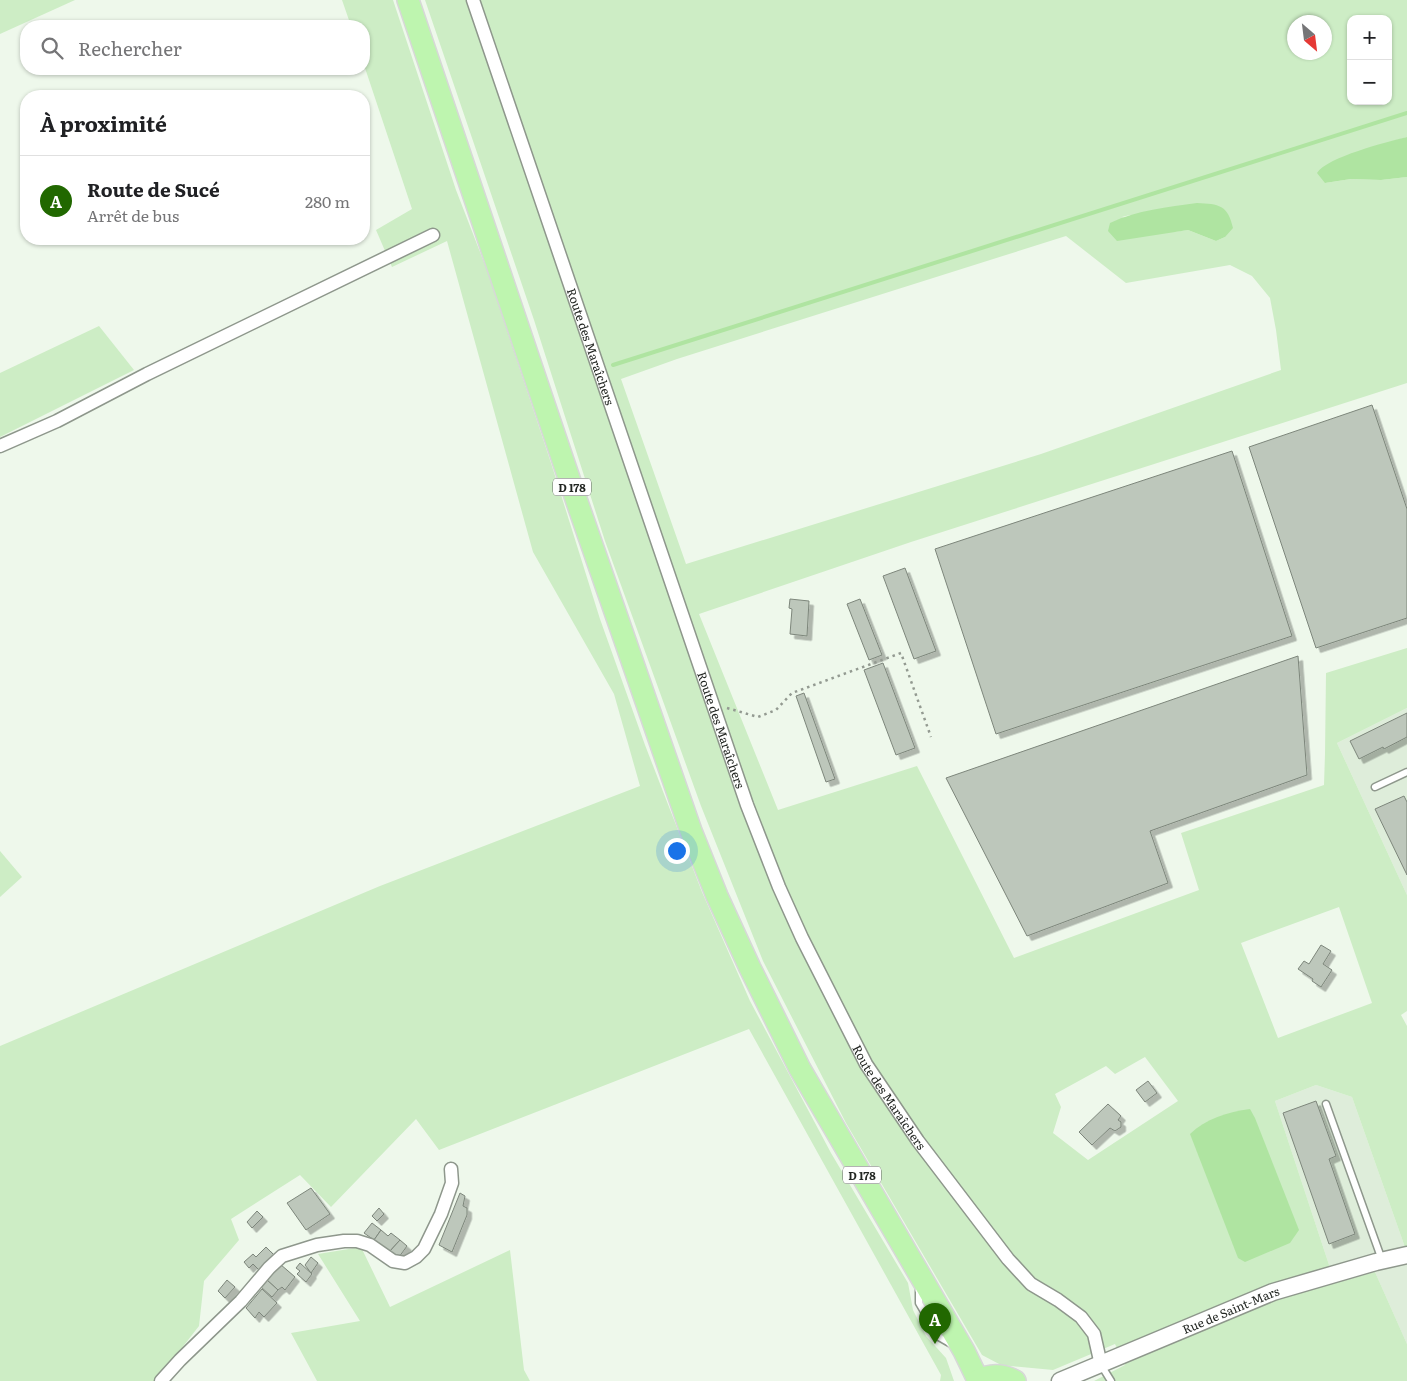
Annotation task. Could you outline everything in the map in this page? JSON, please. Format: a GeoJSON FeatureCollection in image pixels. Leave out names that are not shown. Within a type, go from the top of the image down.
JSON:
{"type":"FeatureCollection","features":[{"type":"Feature","properties":{"kind":"main road","name":"D 178"},"geometry":{"type":"LineString","coordinates":[[408,0],[582,517],[691,831],[717,896],[800,1069],[964,1351],[977,1380]]}},
{"type":"Feature","properties":{"kind":"main road"},"geometry":{"type":"LineString","coordinates":[[977,1380],[986,1376],[996,1375],[1005,1376],[1015,1381]]}},
{"type":"Feature","properties":{"kind":"street","name":"Route des Maraîchers"},"geometry":{"type":"LineString","coordinates":[[473,0],[747,805],[779,887],[802,938],[866,1064],[918,1142],[1008,1259],[1032,1284],[1081,1317],[1094,1334],[1101,1364]]}},
{"type":"Feature","properties":{"kind":"street"},"geometry":{"type":"LineString","coordinates":[[0,446],[57,421],[147,374],[433,235]]}},
{"type":"Feature","properties":{"kind":"street"},"geometry":{"type":"LineString","coordinates":[[161,1381],[180,1360],[242,1301],[269,1268],[282,1256],[317,1246],[344,1241],[357,1241],[370,1245],[393,1261],[404,1263],[416,1257],[424,1249],[441,1214],[452,1183],[451,1169]]}},
{"type":"Feature","properties":{"kind":"street","name":"Rue de Saint-Mars"},"geometry":{"type":"LineString","coordinates":[[1060,1381],[1273,1292],[1382,1260],[1407,1255]]}},
{"type":"Feature","properties":{"kind":"lane"},"geometry":{"type":"LineString","coordinates":[[1375,787],[1407,772]]}},
{"type":"Feature","properties":{"kind":"lane"},"geometry":{"type":"LineString","coordinates":[[1326,1104],[1382,1260]]}},
{"type":"Feature","properties":{"kind":"lane","name":"Route des Maraîchers"},"geometry":{"type":"LineString","coordinates":[[1101,1364],[1111,1381]]}},
{"type":"Feature","properties":{"kind":"path"},"geometry":{"type":"LineString","coordinates":[[710,696],[728,709],[758,717],[776,710],[792,693],[901,653],[931,737]]}},
{"type":"Feature","properties":{"kind":"shaded area"},"geometry":{"type":"Polygon","coordinates":[[[0,0],[75,0],[31,20],[20,20],[20,25],[0,34],[0,0]]]}},
{"type":"Feature","properties":{"kind":"shaded area"},"geometry":{"type":"Polygon","coordinates":[[[342,0],[393,0],[456,190],[487,270],[600,619],[645,745],[702,892],[750,1001],[831,1153],[908,1283],[913,1310],[926,1336],[946,1358],[954,1381],[940,1381],[941,1375],[749,1029],[439,1150],[416,1119],[331,1207],[300,1175],[231,1219],[239,1240],[204,1281],[199,1326],[156,1381],[0,1381],[0,1046],[380,886],[640,786],[614,694],[533,552],[447,241],[392,267],[376,230],[412,209],[367,75],[370,75],[370,20],[349,20],[342,0]]]}},
{"type":"Feature","properties":{"kind":"shaded area"},"geometry":{"type":"Polygon","coordinates":[[[425,0],[1407,0],[1407,137],[1390,142],[1325,183],[1351,179],[1381,180],[1407,177],[1407,383],[911,542],[699,614],[778,810],[917,766],[1014,958],[1199,890],[1181,833],[1324,785],[1326,673],[1407,648],[1407,708],[1337,743],[1407,895],[1407,1011],[1401,1015],[1407,1026],[1407,1253],[1352,1097],[1316,1085],[1275,1101],[1335,1283],[1375,1272],[1407,1344],[1407,1381],[1094,1381],[1125,1365],[1115,1344],[1053,1370],[1001,1365],[982,1355],[846,1123],[763,961],[701,806],[605,541],[534,320],[425,0]],[[1130,215],[1122,217],[1173,232],[1188,230],[1216,241],[1225,237],[1130,215]],[[1066,236],[677,359],[621,379],[686,564],[1041,454],[1281,370],[1270,298],[1252,276],[1230,265],[1126,283],[1066,236]],[[1339,907],[1241,943],[1278,1038],[1372,1003],[1339,907]],[[1145,1057],[1115,1074],[1106,1066],[1055,1094],[1061,1107],[1053,1133],[1088,1160],[1178,1101],[1145,1057]]]}},
{"type":"Feature","properties":{"kind":"shaded area"},"geometry":{"type":"Polygon","coordinates":[[[1407,137],[1407,177],[1381,180],[1351,179],[1325,183],[1317,173],[1332,161],[1372,146],[1407,137]]]}},
{"type":"Feature","properties":{"kind":"shaded area"},"geometry":{"type":"Polygon","coordinates":[[[1197,203],[1217,205],[1225,210],[1233,228],[1225,237],[1216,241],[1188,230],[1117,241],[1108,231],[1110,223],[1131,215],[1197,203]]]}},
{"type":"Feature","properties":{"kind":"shaded area"},"geometry":{"type":"Polygon","coordinates":[[[99,326],[134,370],[0,437],[0,373],[99,326]]]}},
{"type":"Feature","properties":{"kind":"shaded area"},"geometry":{"type":"Polygon","coordinates":[[[1407,708],[1407,895],[1337,743],[1407,708]]]}},
{"type":"Feature","properties":{"kind":"shaded area"},"geometry":{"type":"Polygon","coordinates":[[[0,851],[22,877],[0,897],[0,851]]]}},
{"type":"Feature","properties":{"kind":"shaded area"},"geometry":{"type":"Polygon","coordinates":[[[1316,1085],[1352,1097],[1407,1253],[1407,1344],[1375,1272],[1335,1283],[1275,1101],[1316,1085]]]}},
{"type":"Feature","properties":{"kind":"shaded area"},"geometry":{"type":"Polygon","coordinates":[[[1250,1109],[1299,1230],[1290,1243],[1245,1262],[1238,1258],[1190,1134],[1203,1124],[1217,1117],[1250,1109]]]}},
{"type":"Feature","properties":{"kind":"shaded area"},"geometry":{"type":"Polygon","coordinates":[[[361,1247],[390,1307],[510,1250],[524,1370],[530,1381],[317,1381],[291,1333],[360,1321],[318,1254],[361,1247]]]}},
{"type":"Feature","properties":{"kind":"building"},"geometry":{"type":"Polygon","coordinates":[[[1372,405],[1407,509],[1407,618],[1316,648],[1249,447],[1372,405]]]}},
{"type":"Feature","properties":{"kind":"building"},"geometry":{"type":"Polygon","coordinates":[[[1232,451],[1292,636],[996,734],[935,549],[1232,451]]]}},
{"type":"Feature","properties":{"kind":"building"},"geometry":{"type":"Polygon","coordinates":[[[905,568],[936,651],[914,659],[883,576],[905,568]]]}},
{"type":"Feature","properties":{"kind":"building"},"geometry":{"type":"Polygon","coordinates":[[[790,599],[809,601],[807,636],[790,634],[792,609],[789,608],[790,599]]]}},
{"type":"Feature","properties":{"kind":"building"},"geometry":{"type":"Polygon","coordinates":[[[860,599],[882,655],[869,660],[847,604],[860,599]]]}},
{"type":"Feature","properties":{"kind":"building"},"geometry":{"type":"Polygon","coordinates":[[[1298,656],[1307,775],[1150,831],[1168,883],[1027,936],[946,778],[1298,656]]]}},
{"type":"Feature","properties":{"kind":"building"},"geometry":{"type":"Polygon","coordinates":[[[883,663],[915,748],[896,755],[864,670],[883,663]]]}},
{"type":"Feature","properties":{"kind":"building"},"geometry":{"type":"Polygon","coordinates":[[[804,693],[835,779],[826,782],[796,696],[804,693]]]}},
{"type":"Feature","properties":{"kind":"building"},"geometry":{"type":"Polygon","coordinates":[[[1407,713],[1407,737],[1359,759],[1350,741],[1407,713]]]}},
{"type":"Feature","properties":{"kind":"building"},"geometry":{"type":"Polygon","coordinates":[[[1404,796],[1407,802],[1407,875],[1375,809],[1404,796]]]}},
{"type":"Feature","properties":{"kind":"building"},"geometry":{"type":"Polygon","coordinates":[[[1321,945],[1331,951],[1323,964],[1332,970],[1321,987],[1298,969],[1304,961],[1309,964],[1321,945]]]}},
{"type":"Feature","properties":{"kind":"building"},"geometry":{"type":"Polygon","coordinates":[[[1148,1081],[1157,1093],[1145,1102],[1136,1090],[1148,1081]]]}},
{"type":"Feature","properties":{"kind":"building"},"geometry":{"type":"Polygon","coordinates":[[[1316,1101],[1336,1156],[1329,1159],[1355,1234],[1329,1244],[1283,1113],[1316,1101]]]}},
{"type":"Feature","properties":{"kind":"building"},"geometry":{"type":"Polygon","coordinates":[[[1108,1104],[1121,1116],[1118,1120],[1121,1122],[1121,1127],[1115,1131],[1110,1128],[1092,1145],[1079,1132],[1108,1104]]]}},
{"type":"Feature","properties":{"kind":"building"},"geometry":{"type":"Polygon","coordinates":[[[311,1188],[330,1214],[306,1230],[287,1203],[311,1188]]]}},
{"type":"Feature","properties":{"kind":"building"},"geometry":{"type":"Polygon","coordinates":[[[460,1193],[465,1196],[463,1206],[467,1208],[467,1215],[452,1252],[439,1245],[460,1193]]]}},
{"type":"Feature","properties":{"kind":"building"},"geometry":{"type":"Polygon","coordinates":[[[379,1208],[384,1214],[377,1221],[372,1216],[379,1208]]]}},
{"type":"Feature","properties":{"kind":"building"},"geometry":{"type":"Polygon","coordinates":[[[257,1211],[263,1217],[252,1228],[247,1222],[257,1211]]]}},
{"type":"Feature","properties":{"kind":"building"},"geometry":{"type":"Polygon","coordinates":[[[372,1223],[381,1230],[374,1240],[364,1233],[372,1223]]]}},
{"type":"Feature","properties":{"kind":"building"},"geometry":{"type":"Polygon","coordinates":[[[381,1230],[388,1236],[391,1233],[400,1240],[390,1251],[374,1240],[381,1230]]]}},
{"type":"Feature","properties":{"kind":"building"},"geometry":{"type":"Polygon","coordinates":[[[400,1240],[407,1246],[399,1257],[390,1251],[400,1240]]]}},
{"type":"Feature","properties":{"kind":"building"},"geometry":{"type":"Polygon","coordinates":[[[266,1247],[274,1255],[260,1271],[253,1264],[249,1268],[244,1262],[253,1254],[256,1257],[266,1247]]]}},
{"type":"Feature","properties":{"kind":"building"},"geometry":{"type":"Polygon","coordinates":[[[311,1257],[318,1263],[311,1273],[305,1265],[311,1257]]]}},
{"type":"Feature","properties":{"kind":"building"},"geometry":{"type":"Polygon","coordinates":[[[300,1263],[312,1274],[306,1282],[297,1274],[300,1271],[296,1268],[300,1263]]]}},
{"type":"Feature","properties":{"kind":"building"},"geometry":{"type":"Polygon","coordinates":[[[280,1264],[295,1277],[285,1290],[282,1287],[278,1290],[267,1280],[280,1264]]]}},
{"type":"Feature","properties":{"kind":"building"},"geometry":{"type":"Polygon","coordinates":[[[227,1280],[235,1287],[225,1298],[218,1291],[227,1280]]]}},
{"type":"Feature","properties":{"kind":"building"},"geometry":{"type":"Polygon","coordinates":[[[267,1280],[278,1290],[272,1297],[261,1287],[267,1280]]]}},
{"type":"Feature","properties":{"kind":"building"},"geometry":{"type":"Polygon","coordinates":[[[262,1289],[277,1303],[264,1317],[259,1312],[255,1318],[246,1308],[262,1289]]]}},
{"type":"Feature","properties":{"kind":"waterway"},"geometry":{"type":"LineString","coordinates":[[613,365],[1407,113]]}},
{"type":"Feature","properties":{"kind":"place","name":"Route de Sucé"},"geometry":{"type":"Point","coordinates":[935,1344]}}]}
